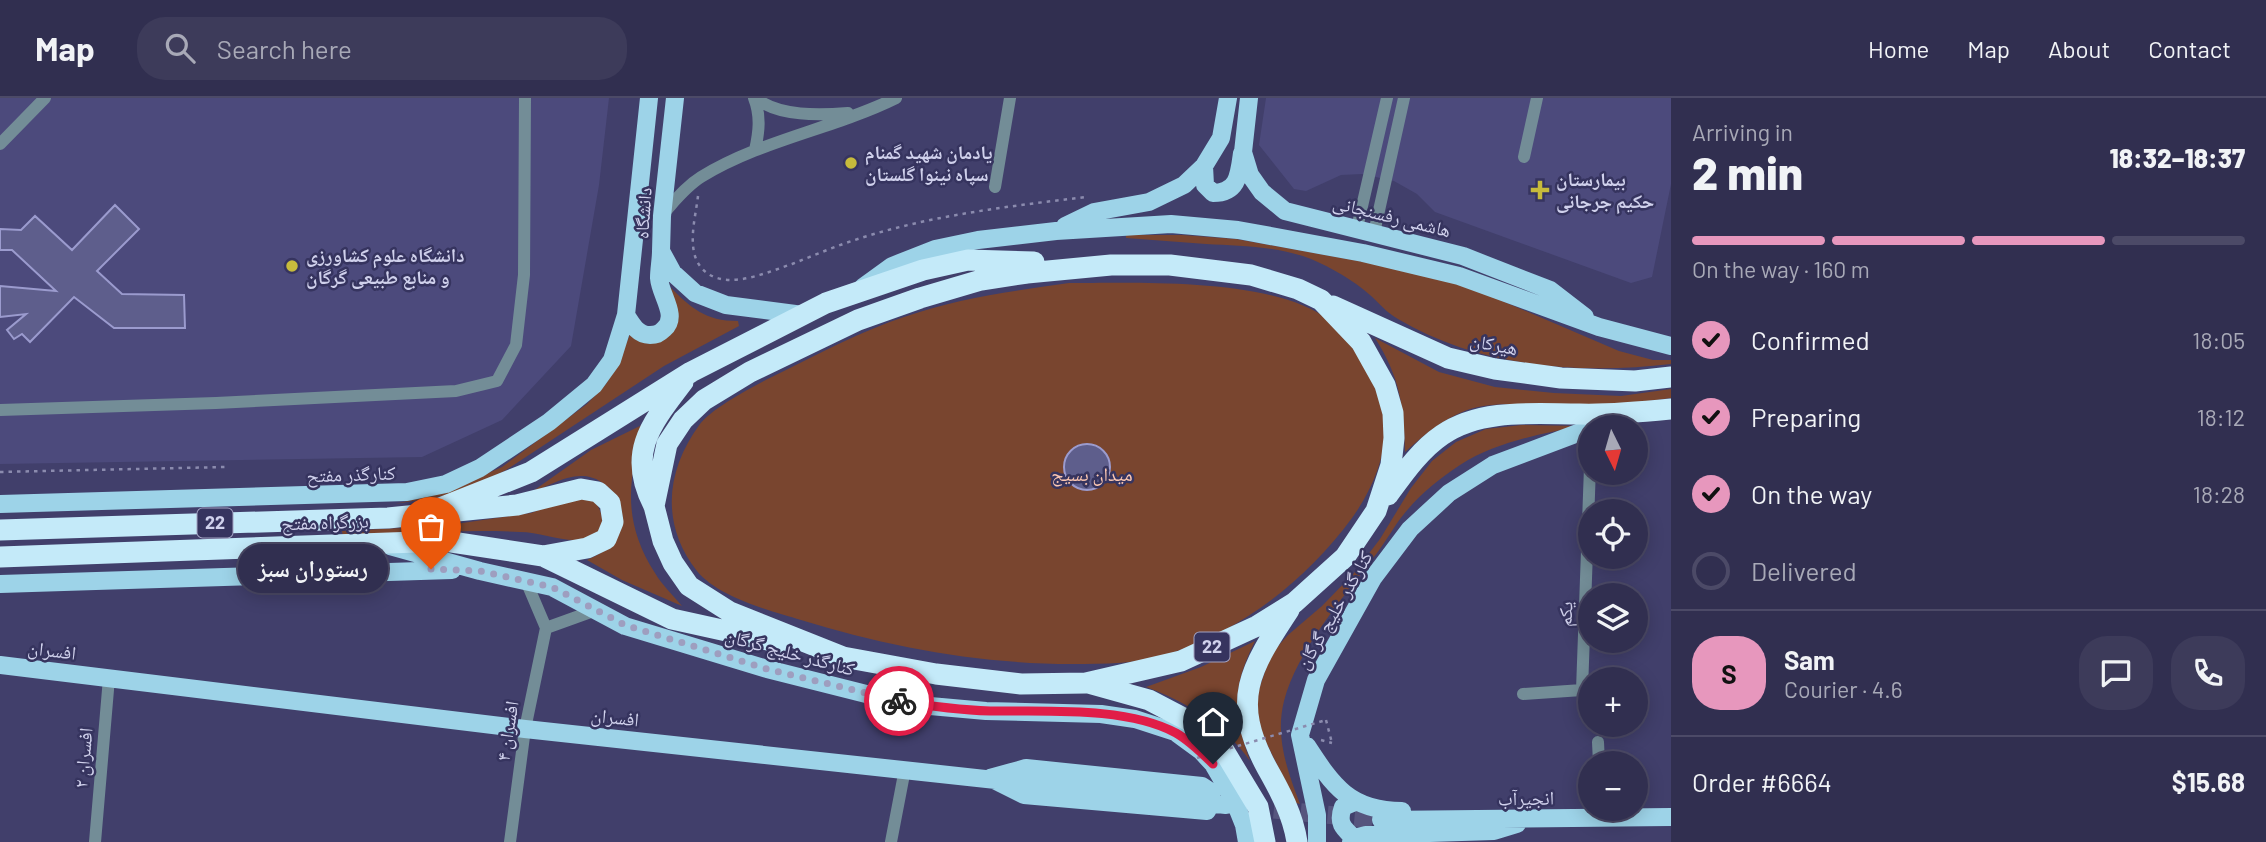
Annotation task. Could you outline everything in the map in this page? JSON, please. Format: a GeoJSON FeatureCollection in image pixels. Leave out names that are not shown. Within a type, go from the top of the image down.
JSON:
{"type":"FeatureCollection","features":[{"type":"Feature","properties":{"kind":"highway","name":"22"},"geometry":{"type":"LineString","coordinates":[[430,512],[531,472],[691,372],[803,315],[859,290],[923,270],[968,260],[1170,265],[1251,275],[1298,289],[1321,300],[1361,342],[1385,385],[1393,413],[1391,465],[1376,510]]}},
{"type":"Feature","properties":{"kind":"highway","name":"22"},"geometry":{"type":"LineString","coordinates":[[1111,265],[1027,272],[981,280],[858,320],[750,372],[704,400],[683,420],[667,444],[654,506],[663,541],[673,563],[690,586],[730,612],[843,657],[936,674],[1021,684],[1086,683],[1181,661],[1257,626],[1294,603],[1345,557],[1413,461],[1442,435],[1464,424],[1535,412],[1579,414],[1662,410]]}},
{"type":"Feature","properties":{"kind":"highway","name":"هیرکان"},"geometry":{"type":"LineString","coordinates":[[1321,300],[1448,358],[1494,369],[1561,378],[1634,380],[1671,377]]}},
{"type":"Feature","properties":{"kind":"highway"},"geometry":{"type":"LineString","coordinates":[[654,506],[645,489],[641,465],[645,437],[691,372]]}},
{"type":"Feature","properties":{"kind":"highway"},"geometry":{"type":"LineString","coordinates":[[430,512],[517,505],[581,489],[598,492],[610,503],[613,522],[606,539],[587,548],[543,556]]}},
{"type":"Feature","properties":{"kind":"highway","name":"بزرگراه مفتح"},"geometry":{"type":"LineString","coordinates":[[0,530],[388,518],[430,512]]}},
{"type":"Feature","properties":{"kind":"highway","name":"بزرگراه مفتح"},"geometry":{"type":"LineString","coordinates":[[0,557],[444,541],[543,556],[672,619],[843,657]]}},
{"type":"Feature","properties":{"kind":"highway"},"geometry":{"type":"LineString","coordinates":[[1294,603],[1262,650],[1249,680],[1245,706],[1252,735],[1286,801],[1297,842]]}},
{"type":"Feature","properties":{"kind":"highway"},"geometry":{"type":"LineString","coordinates":[[1086,683],[1149,700],[1191,722],[1223,749],[1258,807],[1265,842]]}},
{"type":"Feature","properties":{"kind":"main road","name":"دانشگاه"},"geometry":{"type":"LineString","coordinates":[[626,315],[649,98]]}},
{"type":"Feature","properties":{"kind":"main road","name":"دانشگاه"},"geometry":{"type":"LineString","coordinates":[[675,98],[662,216],[662,251],[673,273],[695,293],[726,305],[803,315]]}},
{"type":"Feature","properties":{"kind":"main road"},"geometry":{"type":"LineString","coordinates":[[1056,231],[1094,212],[1149,202],[1184,185],[1203,166],[1221,138],[1228,98]]}},
{"type":"Feature","properties":{"kind":"main road"},"geometry":{"type":"LineString","coordinates":[[1203,166],[1205,185],[1213,193],[1224,193],[1234,187],[1240,171],[1249,98]]}},
{"type":"Feature","properties":{"kind":"main road","name":"هاشمی رفسنجانی"},"geometry":{"type":"LineString","coordinates":[[1242,152],[1250,175],[1262,192],[1286,211],[1463,256],[1550,290],[1599,327]]}},
{"type":"Feature","properties":{"kind":"main road"},"geometry":{"type":"LineString","coordinates":[[640,182],[666,185]]}},
{"type":"Feature","properties":{"kind":"main road"},"geometry":{"type":"LineString","coordinates":[[859,290],[892,266],[935,249],[978,240],[1056,231],[1171,224],[1238,230],[1363,253],[1460,276],[1599,327],[1671,346]]}},
{"type":"Feature","properties":{"kind":"main road"},"geometry":{"type":"LineString","coordinates":[[626,315],[633,327],[644,335],[656,335],[668,326],[671,315],[659,278],[662,251]]}},
{"type":"Feature","properties":{"kind":"main road","name":"کنارگذر مفتح"},"geometry":{"type":"LineString","coordinates":[[6,504],[357,495],[407,492],[446,484],[481,468],[549,422],[594,385],[612,360],[626,315]]}},
{"type":"Feature","properties":{"kind":"main road","name":"کنارگذر خلیج گرگان"},"geometry":{"type":"LineString","coordinates":[[1643,415],[1662,410]]}},
{"type":"Feature","properties":{"kind":"main road","name":"کنارگذر خلیج گرگان"},"geometry":{"type":"LineString","coordinates":[[1317,842],[1317,815],[1300,735],[1316,680],[1373,578],[1410,529],[1448,493],[1493,464],[1578,433]]}},
{"type":"Feature","properties":{"kind":"main road"},"geometry":{"type":"LineString","coordinates":[[6,504],[52,527]]}},
{"type":"Feature","properties":{"kind":"main road"},"geometry":{"type":"LineString","coordinates":[[377,543],[480,571]]}},
{"type":"Feature","properties":{"kind":"main road"},"geometry":{"type":"LineString","coordinates":[[0,584],[431,569],[480,571]]}},
{"type":"Feature","properties":{"kind":"main road","name":"کنارگذر خلیج گرگان"},"geometry":{"type":"LineString","coordinates":[[480,571],[552,587],[625,625],[708,652],[886,699],[986,711],[1101,714],[1135,719],[1175,733],[1201,751],[1221,777],[1241,817],[1247,842]]}},
{"type":"Feature","properties":{"kind":"main road","name":"افسران"},"geometry":{"type":"LineString","coordinates":[[0,664],[525,729],[990,778],[1215,806],[1241,817]]}},
{"type":"Feature","properties":{"kind":"main road"},"geometry":{"type":"LineString","coordinates":[[1300,735],[1326,775],[1340,792],[1355,802],[1389,811],[1490,811],[1534,818]]}},
{"type":"Feature","properties":{"kind":"main road"},"geometry":{"type":"LineString","coordinates":[[1355,802],[1343,807],[1339,817],[1342,827],[1353,840],[1366,835],[1467,837],[1534,818]]}},
{"type":"Feature","properties":{"kind":"main road","name":"انجیرآب"},"geometry":{"type":"LineString","coordinates":[[1381,820],[1578,815]]}},
{"type":"Feature","properties":{"kind":"main road","name":"انجیرآب"},"geometry":{"type":"LineString","coordinates":[[1648,816],[1671,817]]}},
{"type":"Feature","properties":{"kind":"street"},"geometry":{"type":"LineString","coordinates":[[0,144],[45,98]]}},
{"type":"Feature","properties":{"kind":"street"},"geometry":{"type":"LineString","coordinates":[[0,410],[456,391],[497,381],[516,345],[524,275],[525,98]]}},
{"type":"Feature","properties":{"kind":"street"},"geometry":{"type":"LineString","coordinates":[[755,98],[792,113],[822,115],[870,111]]}},
{"type":"Feature","properties":{"kind":"street"},"geometry":{"type":"LineString","coordinates":[[755,98],[760,129],[755,150]]}},
{"type":"Feature","properties":{"kind":"street"},"geometry":{"type":"LineString","coordinates":[[662,216],[699,178],[755,150],[870,111],[896,98]]}},
{"type":"Feature","properties":{"kind":"street"},"geometry":{"type":"LineString","coordinates":[[995,187],[1010,98]]}},
{"type":"Feature","properties":{"kind":"street"},"geometry":{"type":"LineString","coordinates":[[1366,230],[1387,98]]}},
{"type":"Feature","properties":{"kind":"street"},"geometry":{"type":"LineString","coordinates":[[1366,230],[1404,98]]}},
{"type":"Feature","properties":{"kind":"street"},"geometry":{"type":"LineString","coordinates":[[1524,156],[1537,98]]}},
{"type":"Feature","properties":{"kind":"street","name":"یکم"},"geometry":{"type":"LineString","coordinates":[[1523,694],[1582,690],[1589,485]]}},
{"type":"Feature","properties":{"kind":"street"},"geometry":{"type":"LineString","coordinates":[[526,581],[547,628],[596,610]]}},
{"type":"Feature","properties":{"kind":"street","name":"افسران ۴"},"geometry":{"type":"LineString","coordinates":[[510,842],[525,729],[547,628]]}},
{"type":"Feature","properties":{"kind":"street","name":"افسران ۲"},"geometry":{"type":"LineString","coordinates":[[95,842],[109,677]]}},
{"type":"Feature","properties":{"kind":"street"},"geometry":{"type":"LineString","coordinates":[[1598,742],[1599,751]]}},
{"type":"Feature","properties":{"kind":"street"},"geometry":{"type":"LineString","coordinates":[[891,842],[905,769]]}},
{"type":"Feature","properties":{"kind":"path"},"geometry":{"type":"LineString","coordinates":[[699,178],[693,248],[698,264],[721,280],[741,279],[783,267],[862,238],[934,219],[1097,196]]}},
{"type":"Feature","properties":{"kind":"path"},"geometry":{"type":"LineString","coordinates":[[0,472],[225,467]]}},
{"type":"Feature","properties":{"kind":"path"},"geometry":{"type":"LineString","coordinates":[[1197,758],[1326,720],[1332,743]]}},
{"type":"Feature","properties":{"kind":"shaded area","name":"دانشگاه علوم کشاورزی و منابع طبیعی گرگان"},"geometry":{"type":"Polygon","coordinates":[[[0,98],[609,98],[599,185],[571,346],[502,420],[422,457],[0,464],[0,98]]]}},
{"type":"Feature","properties":{"kind":"shaded area","name":"بیمارستان حکیم جرجانی"},"geometry":{"type":"Polygon","coordinates":[[[1266,98],[1671,98],[1671,184],[1652,277],[1631,283],[1435,212],[1417,194],[1394,181],[1362,174],[1341,175],[1306,191],[1294,189],[1259,145],[1266,98]]]}},
{"type":"Feature","properties":{"kind":"green space"},"geometry":{"type":"Polygon","coordinates":[[[1126,235],[1236,239],[1381,265],[1465,285],[1619,351],[1653,360],[1671,360],[1671,364],[1566,367],[1530,364],[1496,357],[1429,335],[1398,319],[1349,279],[1298,255],[1259,247],[1126,238],[1126,235]]]}},
{"type":"Feature","properties":{"kind":"green space","name":"میدان بسیج"},"geometry":{"type":"Polygon","coordinates":[[[1069,283],[1167,283],[1276,296],[1306,307],[1330,321],[1358,354],[1380,395],[1384,413],[1383,450],[1378,468],[1362,502],[1334,541],[1294,582],[1271,600],[1223,631],[1197,644],[1158,657],[1134,662],[1038,663],[935,652],[834,630],[731,596],[697,571],[677,535],[672,497],[674,478],[680,460],[700,424],[716,410],[773,376],[842,342],[924,310],[1006,292],[1069,283]]]}},
{"type":"Feature","properties":{"kind":"green space"},"geometry":{"type":"Polygon","coordinates":[[[669,286],[699,312],[716,319],[738,321],[739,326],[664,366],[506,470],[475,486],[443,496],[395,504],[442,493],[502,467],[587,404],[606,384],[630,334],[649,344],[661,340],[674,329],[677,314],[669,286]]]}},
{"type":"Feature","properties":{"kind":"green space"},"geometry":{"type":"Polygon","coordinates":[[[1375,338],[1439,372],[1495,387],[1621,396],[1671,389],[1671,398],[1595,406],[1505,404],[1479,407],[1442,423],[1405,452],[1399,393],[1390,366],[1375,338]]]}},
{"type":"Feature","properties":{"kind":"green space"},"geometry":{"type":"Polygon","coordinates":[[[646,423],[632,481],[633,517],[644,554],[658,577],[682,606],[622,580],[587,560],[608,548],[621,528],[621,507],[610,489],[602,483],[593,478],[576,476],[526,496],[591,450],[646,423]]]}},
{"type":"Feature","properties":{"kind":"green space"},"geometry":{"type":"Polygon","coordinates":[[[1522,425],[1578,426],[1519,440],[1474,457],[1437,481],[1400,519],[1337,604],[1311,643],[1290,682],[1284,701],[1281,728],[1284,753],[1300,804],[1296,803],[1258,726],[1256,698],[1271,654],[1354,573],[1432,461],[1456,442],[1486,429],[1522,425]]]}},
{"type":"Feature","properties":{"kind":"green space"},"geometry":{"type":"Polygon","coordinates":[[[568,499],[593,499],[602,520],[602,526],[595,535],[581,540],[498,531],[343,537],[342,531],[442,526],[531,513],[568,499]]]}},
{"type":"Feature","properties":{"kind":"green space"},"geometry":{"type":"Polygon","coordinates":[[[1255,641],[1242,672],[1238,700],[1240,728],[1250,761],[1229,737],[1204,716],[1146,687],[1201,667],[1255,641]]]}},
{"type":"Feature","properties":{"kind":"building"},"geometry":{"type":"Polygon","coordinates":[[[115,205],[139,229],[97,271],[122,294],[184,295],[185,328],[114,328],[74,297],[30,342],[22,334],[14,339],[7,330],[26,314],[0,317],[0,286],[56,291],[12,250],[0,250],[0,229],[21,230],[35,216],[72,250],[115,205]]]}},
{"type":"Feature","properties":{"kind":"building"},"geometry":{"type":"Polygon","coordinates":[[[1087,444],[1103,451],[1110,467],[1103,483],[1087,490],[1071,483],[1064,467],[1071,451],[1087,444]]]}},
{"type":"Feature","properties":{"kind":"tunnel"},"geometry":{"type":"LineString","coordinates":[[1247,807],[1381,820]]}},
{"type":"Feature","properties":{"kind":"way so far"},"geometry":{"type":"LineString","coordinates":[[431,569],[480,571],[552,587],[625,625],[767,669],[899,701]]}},
{"type":"Feature","properties":{"kind":"place","name":"یادمان شهید گمنام سپاه نینوا گلستان"},"geometry":{"type":"Point","coordinates":[851,163]}},
{"type":"Feature","properties":{"kind":"place","name":"بیمارستان حکیم جرجانی"},"geometry":{"type":"Point","coordinates":[1540,190]}},
{"type":"Feature","properties":{"kind":"place","name":"دانشگاه علوم کشاورزی و منابع طبیعی گرگان"},"geometry":{"type":"Point","coordinates":[292,266]}},
{"type":"Feature","properties":{"kind":"place","name":"رستوران سبز"},"geometry":{"type":"Point","coordinates":[431,569]}},
{"type":"Feature","properties":{"kind":"route"},"geometry":{"type":"LineString","coordinates":[[899,701],[986,711],[1101,714],[1135,719],[1175,733],[1201,751],[1213,764]]}}]}
